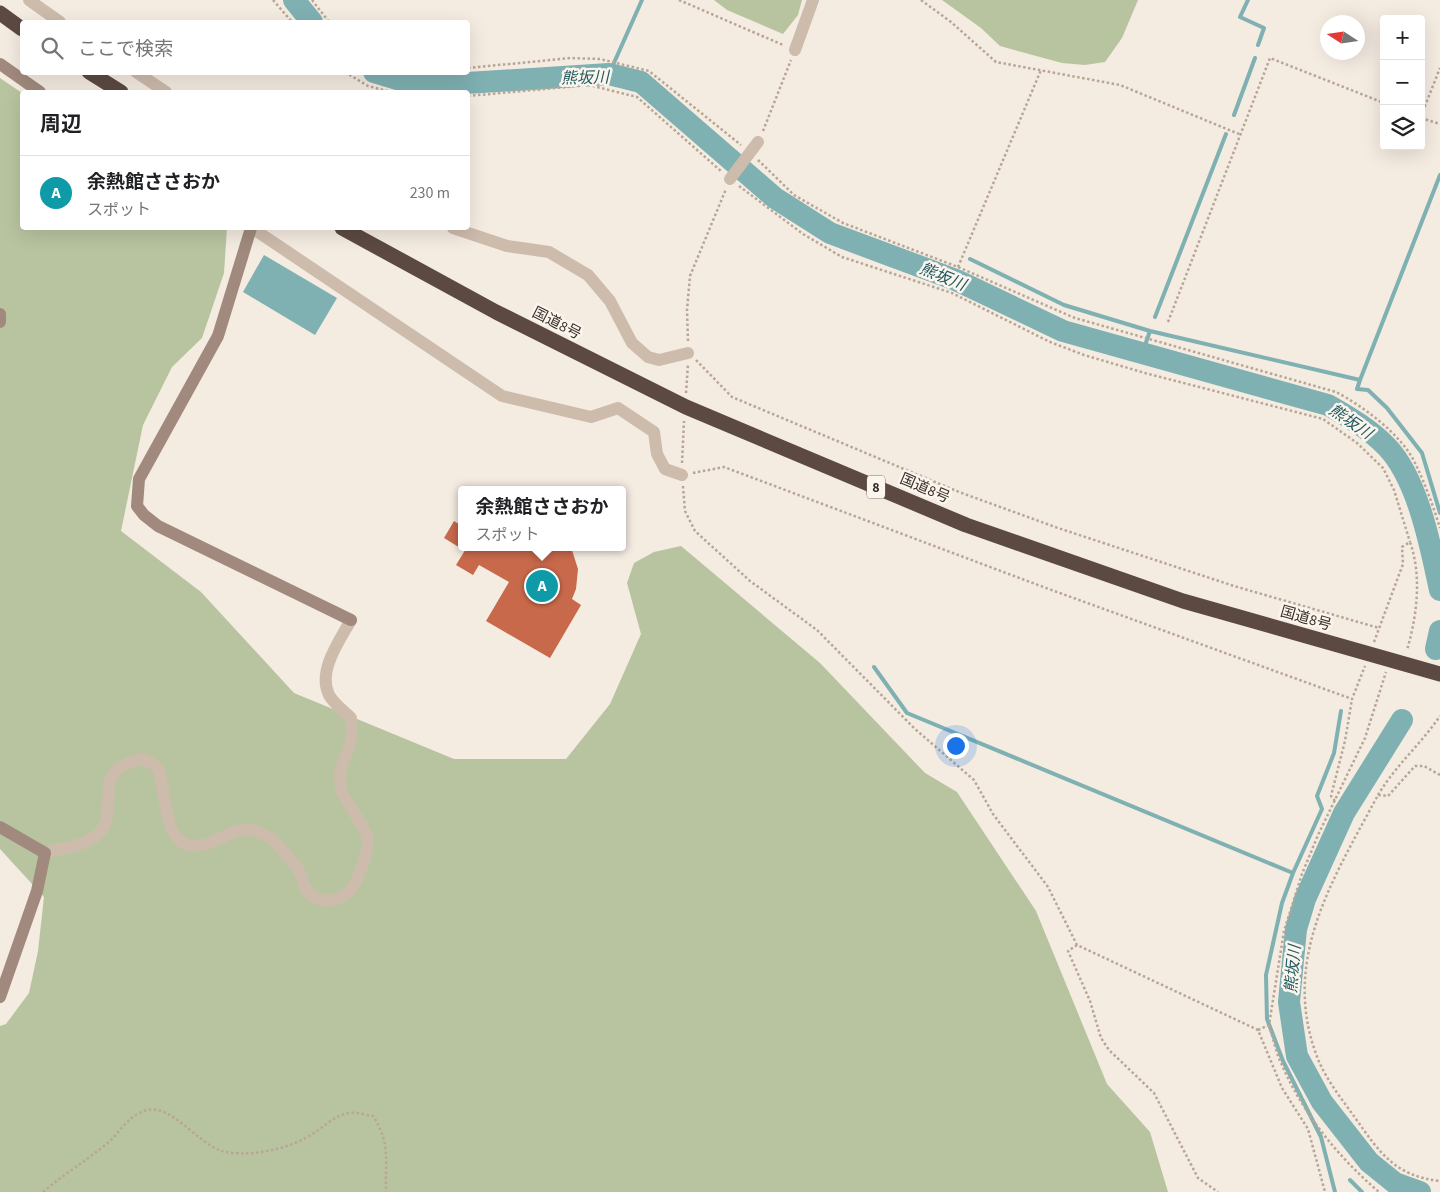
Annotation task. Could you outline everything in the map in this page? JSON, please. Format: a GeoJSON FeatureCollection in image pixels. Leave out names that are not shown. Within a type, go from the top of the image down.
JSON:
{"type":"FeatureCollection","features":[{"type":"Feature","properties":{"kind":"highway"},"geometry":{"type":"LineString","coordinates":[[0,13],[20,27]]}},
{"type":"Feature","properties":{"kind":"highway"},"geometry":{"type":"LineString","coordinates":[[94,75],[118,90]]}},
{"type":"Feature","properties":{"kind":"highway","name":"国道8号"},"geometry":{"type":"LineString","coordinates":[[346,230],[496,312],[686,407],[966,525],[1183,601],[1440,674]]}},
{"type":"Feature","properties":{"kind":"street"},"geometry":{"type":"LineString","coordinates":[[29,0],[57,20]]}},
{"type":"Feature","properties":{"kind":"street"},"geometry":{"type":"LineString","coordinates":[[795,50],[813,0]]}},
{"type":"Feature","properties":{"kind":"street"},"geometry":{"type":"LineString","coordinates":[[0,64],[37,90]]}},
{"type":"Feature","properties":{"kind":"street"},"geometry":{"type":"LineString","coordinates":[[140,75],[163,90]]}},
{"type":"Feature","properties":{"kind":"street"},"geometry":{"type":"LineString","coordinates":[[730,179],[751,154],[758,142]]}},
{"type":"Feature","properties":{"kind":"street"},"geometry":{"type":"LineString","coordinates":[[0,827],[45,853],[80,844],[99,833],[107,820],[110,778],[120,766],[139,760],[147,761],[158,768],[164,785],[166,816],[174,833],[186,845],[202,845],[246,829],[271,838],[300,871],[306,889],[312,895],[334,902],[345,897],[357,881],[368,842],[361,824],[350,809],[342,788],[340,768],[350,743],[351,718],[330,698],[326,687],[330,657],[351,620],[158,526],[144,515],[137,506],[139,479],[218,336],[251,230]]}},
{"type":"Feature","properties":{"kind":"street"},"geometry":{"type":"LineString","coordinates":[[255,230],[502,396],[591,417],[618,408],[654,432],[657,454],[665,469],[682,475]]}},
{"type":"Feature","properties":{"kind":"street"},"geometry":{"type":"LineString","coordinates":[[459,230],[507,246],[549,252],[588,275],[610,301],[632,343],[648,357],[659,360],[688,352]]}},
{"type":"Feature","properties":{"kind":"street"},"geometry":{"type":"LineString","coordinates":[[0,314],[0,322]]}},
{"type":"Feature","properties":{"kind":"street"},"geometry":{"type":"LineString","coordinates":[[0,998],[37,891],[45,853]]}},
{"type":"Feature","properties":{"kind":"path"},"geometry":{"type":"LineString","coordinates":[[273,0],[290,20]]}},
{"type":"Feature","properties":{"kind":"path"},"geometry":{"type":"LineString","coordinates":[[312,0],[327,20]]}},
{"type":"Feature","properties":{"kind":"path"},"geometry":{"type":"LineString","coordinates":[[679,0],[795,50],[758,142]]}},
{"type":"Feature","properties":{"kind":"path"},"geometry":{"type":"LineString","coordinates":[[921,0],[951,22],[996,62],[1120,86],[1239,134]]}},
{"type":"Feature","properties":{"kind":"path"},"geometry":{"type":"LineString","coordinates":[[470,68],[571,58],[600,59],[649,71],[751,154],[794,195],[843,223],[958,267],[1075,318],[1336,392],[1352,400],[1384,424],[1415,461],[1440,528]]}},
{"type":"Feature","properties":{"kind":"path"},"geometry":{"type":"LineString","coordinates":[[1168,322],[1239,134],[1270,58],[1380,101]]}},
{"type":"Feature","properties":{"kind":"path"},"geometry":{"type":"LineString","coordinates":[[1425,107],[1440,68]]}},
{"type":"Feature","properties":{"kind":"path"},"geometry":{"type":"LineString","coordinates":[[958,267],[1041,70]]}},
{"type":"Feature","properties":{"kind":"path"},"geometry":{"type":"LineString","coordinates":[[350,75],[368,86],[383,90]]}},
{"type":"Feature","properties":{"kind":"path"},"geometry":{"type":"LineString","coordinates":[[470,96],[589,85],[637,97],[730,179],[803,234],[842,256],[952,293],[1050,342],[1084,355],[1145,373],[1323,419],[1357,443],[1383,468],[1394,490],[1415,556],[1417,582],[1414,628],[1396,662],[1365,738],[1318,835],[1302,874],[1287,921],[1269,1025],[1282,1065],[1302,1104],[1345,1159],[1380,1192]]}},
{"type":"Feature","properties":{"kind":"path"},"geometry":{"type":"LineString","coordinates":[[1425,118],[1440,124]]}},
{"type":"Feature","properties":{"kind":"path"},"geometry":{"type":"LineString","coordinates":[[730,179],[690,276],[687,310],[686,407],[681,454],[685,511],[695,532],[750,581],[817,630],[915,729],[974,780],[993,814],[1048,887],[1077,944],[1258,1030],[1282,1088],[1308,1129],[1325,1192]]}},
{"type":"Feature","properties":{"kind":"path"},"geometry":{"type":"LineString","coordinates":[[688,352],[732,397],[959,492],[1058,528],[1234,586],[1379,628],[1403,564],[1402,546],[1410,542]]}},
{"type":"Feature","properties":{"kind":"path"},"geometry":{"type":"LineString","coordinates":[[682,475],[724,467],[1046,588],[1352,699]]}},
{"type":"Feature","properties":{"kind":"path"},"geometry":{"type":"LineString","coordinates":[[1336,801],[1331,796],[1352,699],[1364,670]]}},
{"type":"Feature","properties":{"kind":"path"},"geometry":{"type":"LineString","coordinates":[[1440,716],[1427,736],[1387,780],[1334,877],[1314,924],[1308,952],[1304,990],[1308,1028],[1315,1052],[1334,1089],[1376,1147],[1393,1165],[1420,1179],[1440,1181]]}},
{"type":"Feature","properties":{"kind":"path"},"geometry":{"type":"LineString","coordinates":[[1378,795],[1388,796],[1415,766],[1424,766],[1440,775]]}},
{"type":"Feature","properties":{"kind":"path"},"geometry":{"type":"LineString","coordinates":[[1077,944],[1068,950],[1090,1001],[1101,1038],[1109,1050],[1154,1094],[1198,1178],[1218,1192]]}},
{"type":"Feature","properties":{"kind":"path"},"geometry":{"type":"LineString","coordinates":[[1258,1030],[1269,1025]]}},
{"type":"Feature","properties":{"kind":"path"},"geometry":{"type":"LineString","coordinates":[[43,1192],[68,1171],[106,1145],[134,1115],[150,1110],[166,1113],[209,1145],[223,1151],[249,1152],[284,1147],[313,1134],[329,1122],[349,1113],[372,1116],[383,1132],[387,1155],[386,1192]]}},
{"type":"Feature","properties":{"kind":"green space"},"geometry":{"type":"Polygon","coordinates":[[[714,0],[802,0],[798,15],[783,34],[727,10],[714,0]]]}},
{"type":"Feature","properties":{"kind":"green space"},"geometry":{"type":"Polygon","coordinates":[[[942,0],[1138,0],[1122,38],[1105,62],[1085,65],[1062,63],[1000,46],[981,28],[942,0]]]}},
{"type":"Feature","properties":{"kind":"green space"},"geometry":{"type":"Polygon","coordinates":[[[0,78],[20,92],[20,230],[227,230],[224,273],[202,338],[172,367],[143,425],[121,531],[201,592],[294,693],[454,759],[566,759],[610,704],[641,634],[627,583],[634,563],[654,552],[681,546],[820,663],[925,773],[957,792],[1036,911],[1107,1084],[1150,1132],[1168,1192],[0,1192],[0,1026],[6,1024],[29,993],[38,951],[44,897],[0,849],[0,78]]]}},
{"type":"Feature","properties":{"kind":"water"},"geometry":{"type":"Polygon","coordinates":[[[264,255],[337,298],[315,335],[243,292],[264,255]]]}},
{"type":"Feature","properties":{"kind":"building"},"geometry":{"type":"Polygon","coordinates":[[[454,521],[458,524],[458,547],[444,538],[454,521]]]}},
{"type":"Feature","properties":{"kind":"building"},"geometry":{"type":"Polygon","coordinates":[[[465,551],[572,551],[578,569],[576,589],[572,599],[581,605],[550,658],[486,621],[509,582],[479,565],[473,575],[456,565],[465,551]]]}},
{"type":"Feature","properties":{"kind":"waterway","name":"熊坂川"},"geometry":{"type":"LineString","coordinates":[[294,0],[310,20]]}},
{"type":"Feature","properties":{"kind":"waterway"},"geometry":{"type":"LineString","coordinates":[[609,74],[642,0]]}},
{"type":"Feature","properties":{"kind":"waterway"},"geometry":{"type":"LineString","coordinates":[[1248,0],[1240,17],[1264,28],[1258,45]]}},
{"type":"Feature","properties":{"kind":"waterway"},"geometry":{"type":"LineString","coordinates":[[1234,115],[1255,58]]}},
{"type":"Feature","properties":{"kind":"waterway","name":"熊坂川"},"geometry":{"type":"LineString","coordinates":[[384,75],[420,86],[609,74],[641,82],[775,198],[830,233],[956,280],[1063,331],[1328,405],[1367,429],[1387,447],[1398,461],[1407,477],[1422,515],[1440,590]]}},
{"type":"Feature","properties":{"kind":"waterway"},"geometry":{"type":"LineString","coordinates":[[1155,317],[1226,134]]}},
{"type":"Feature","properties":{"kind":"waterway"},"geometry":{"type":"LineString","coordinates":[[970,259],[1064,305],[1150,331],[1360,380],[1440,175]]}},
{"type":"Feature","properties":{"kind":"waterway"},"geometry":{"type":"LineString","coordinates":[[1142,354],[1150,331]]}},
{"type":"Feature","properties":{"kind":"waterway"},"geometry":{"type":"LineString","coordinates":[[1360,380],[1357,389],[1368,390],[1387,408],[1422,453],[1440,513]]}},
{"type":"Feature","properties":{"kind":"waterway","name":"熊坂川"},"geometry":{"type":"LineString","coordinates":[[1436,649],[1440,631]]}},
{"type":"Feature","properties":{"kind":"waterway"},"geometry":{"type":"LineString","coordinates":[[874,667],[907,713],[1293,873]]}},
{"type":"Feature","properties":{"kind":"waterway"},"geometry":{"type":"LineString","coordinates":[[1335,1192],[1321,1137],[1283,1061],[1267,1019],[1266,975],[1282,903],[1293,873],[1322,809],[1317,796],[1334,753],[1341,711]]}},
{"type":"Feature","properties":{"kind":"waterway","name":"熊坂川"},"geometry":{"type":"LineString","coordinates":[[1402,720],[1344,813],[1305,899],[1296,929],[1289,1002],[1297,1056],[1322,1102],[1369,1162],[1395,1183],[1420,1192]]}},
{"type":"Feature","properties":{"kind":"waterway"},"geometry":{"type":"LineString","coordinates":[[1350,1180],[1362,1192]]}},
{"type":"Feature","properties":{"kind":"place","name":"余熱館ささおか"},"geometry":{"type":"Point","coordinates":[542,586]}}]}
